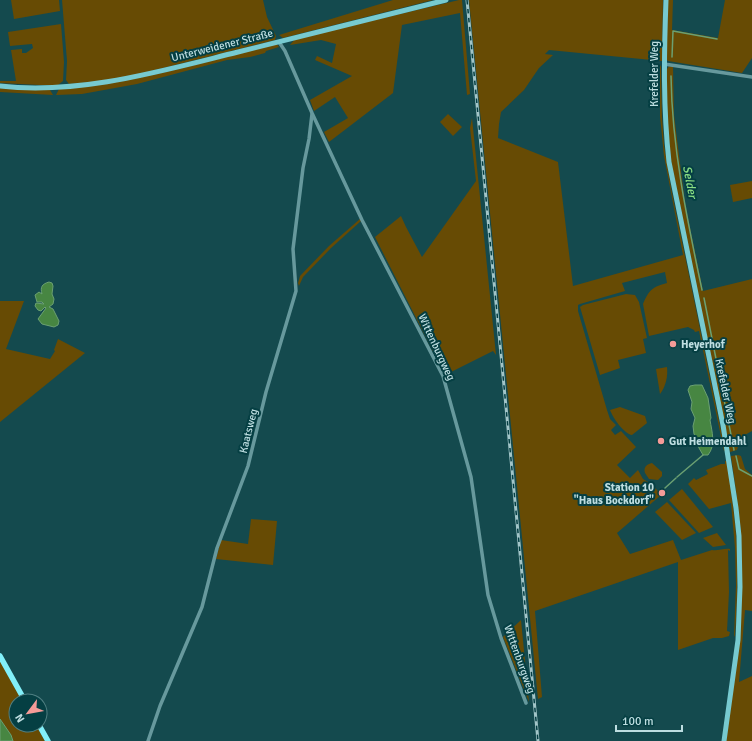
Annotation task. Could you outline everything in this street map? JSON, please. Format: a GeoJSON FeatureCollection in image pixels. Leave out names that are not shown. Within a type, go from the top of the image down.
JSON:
{"type":"FeatureCollection","features":[{"type":"Feature","properties":{"kind":"main road"},"geometry":{"type":"LineString","coordinates":[[0,656],[21,693]]}},
{"type":"Feature","properties":{"kind":"street","name":"Unterweidener Straße"},"geometry":{"type":"LineString","coordinates":[[0,86],[54,88],[112,82],[446,0]]}},
{"type":"Feature","properties":{"kind":"street","name":"Krefelder Weg"},"geometry":{"type":"LineString","coordinates":[[666,0],[664,64],[665,129],[669,162],[724,432],[737,515],[740,587],[738,640],[724,741]]}},
{"type":"Feature","properties":{"kind":"street","name":"Wittenburgweg"},"geometry":{"type":"LineString","coordinates":[[279,42],[285,51],[362,220],[443,376],[471,477],[488,595],[501,638],[526,703]]}},
{"type":"Feature","properties":{"kind":"street"},"geometry":{"type":"LineString","coordinates":[[664,64],[752,76]]}},
{"type":"Feature","properties":{"kind":"street","name":"Kaatsweg"},"geometry":{"type":"LineString","coordinates":[[148,741],[160,706],[202,608],[218,548],[248,466],[266,392],[296,291],[293,249],[303,168],[309,139],[312,113]]}},
{"type":"Feature","properties":{"kind":"shaded area"},"geometry":{"type":"Polygon","coordinates":[[[11,0],[59,0],[60,11],[14,19],[11,0]]]}},
{"type":"Feature","properties":{"kind":"shaded area"},"geometry":{"type":"Polygon","coordinates":[[[62,0],[263,0],[267,17],[276,36],[275,40],[135,75],[105,81],[69,84],[66,80],[67,61],[62,0]]]}},
{"type":"Feature","properties":{"kind":"shaded area"},"geometry":{"type":"Polygon","coordinates":[[[393,0],[433,0],[283,38],[279,35],[393,0]]]}},
{"type":"Feature","properties":{"kind":"shaded area"},"geometry":{"type":"Polygon","coordinates":[[[462,0],[470,94],[467,95],[460,13],[402,25],[393,93],[329,142],[324,132],[348,118],[335,97],[314,111],[310,100],[352,76],[315,60],[317,56],[332,63],[336,44],[321,40],[290,45],[295,39],[462,0]]]}},
{"type":"Feature","properties":{"kind":"shaded area"},"geometry":{"type":"Polygon","coordinates":[[[469,0],[663,0],[662,61],[549,50],[545,54],[553,55],[539,68],[524,90],[501,112],[498,138],[558,162],[573,286],[683,255],[664,156],[660,116],[660,65],[664,145],[671,188],[725,450],[724,451],[699,331],[695,332],[688,327],[649,336],[643,304],[647,295],[652,290],[667,283],[665,272],[622,283],[625,291],[578,305],[578,311],[607,410],[610,419],[616,425],[611,430],[615,435],[621,431],[636,447],[617,465],[630,478],[638,470],[643,479],[653,485],[661,495],[617,533],[630,554],[673,540],[681,560],[712,550],[730,549],[730,551],[728,550],[729,592],[727,631],[730,632],[729,636],[713,638],[678,650],[678,562],[535,611],[542,697],[538,699],[469,0]]]}},
{"type":"Feature","properties":{"kind":"shaded area"},"geometry":{"type":"Polygon","coordinates":[[[668,0],[673,0],[672,30],[718,38],[725,0],[752,0],[752,58],[742,73],[668,61],[666,59],[668,0]]]}},
{"type":"Feature","properties":{"kind":"shaded area"},"geometry":{"type":"Polygon","coordinates":[[[61,24],[64,62],[63,81],[58,85],[0,83],[0,81],[16,81],[11,50],[22,49],[22,53],[26,53],[33,48],[32,44],[10,46],[8,32],[61,24]]]}},
{"type":"Feature","properties":{"kind":"shaded area"},"geometry":{"type":"Polygon","coordinates":[[[277,44],[279,47],[266,51],[265,53],[250,57],[227,60],[137,84],[82,94],[56,95],[59,89],[142,77],[277,44]]]}},
{"type":"Feature","properties":{"kind":"shaded area"},"geometry":{"type":"Polygon","coordinates":[[[669,66],[673,67],[674,115],[685,204],[703,291],[752,279],[752,431],[741,437],[737,450],[730,452],[671,161],[667,122],[667,69],[669,66]]]}},
{"type":"Feature","properties":{"kind":"shaded area"},"geometry":{"type":"Polygon","coordinates":[[[0,88],[50,90],[53,95],[0,92],[0,88]]]}},
{"type":"Feature","properties":{"kind":"shaded area"},"geometry":{"type":"Polygon","coordinates":[[[448,114],[462,127],[453,136],[440,122],[448,114]]]}},
{"type":"Feature","properties":{"kind":"shaded area"},"geometry":{"type":"Polygon","coordinates":[[[472,118],[496,355],[493,351],[445,375],[375,237],[401,216],[422,257],[476,181],[470,128],[472,118]]]}},
{"type":"Feature","properties":{"kind":"shaded area"},"geometry":{"type":"Polygon","coordinates":[[[752,181],[752,198],[733,202],[730,185],[752,181]]]}},
{"type":"Feature","properties":{"kind":"shaded area"},"geometry":{"type":"Polygon","coordinates":[[[360,219],[361,221],[331,248],[303,277],[299,286],[298,283],[300,276],[329,246],[360,219]]]}},
{"type":"Feature","properties":{"kind":"shaded area"},"geometry":{"type":"Polygon","coordinates":[[[49,282],[52,283],[53,286],[52,294],[54,299],[53,304],[49,307],[53,309],[59,321],[58,325],[54,327],[42,324],[38,319],[46,308],[45,307],[41,311],[35,306],[36,303],[44,304],[42,302],[37,302],[35,295],[39,292],[42,294],[42,286],[49,282]]]}},
{"type":"Feature","properties":{"kind":"shaded area"},"geometry":{"type":"Polygon","coordinates":[[[626,294],[635,295],[639,302],[647,338],[643,339],[646,353],[618,360],[620,368],[600,375],[580,307],[626,294]]]}},
{"type":"Feature","properties":{"kind":"shaded area"},"geometry":{"type":"Polygon","coordinates":[[[0,301],[24,301],[6,349],[50,359],[55,351],[54,350],[58,339],[85,353],[0,422],[0,301]]]}},
{"type":"Feature","properties":{"kind":"shaded area"},"geometry":{"type":"Polygon","coordinates":[[[667,367],[666,381],[660,394],[656,369],[667,367]]]}},
{"type":"Feature","properties":{"kind":"shaded area"},"geometry":{"type":"Polygon","coordinates":[[[702,385],[708,398],[713,443],[708,455],[703,455],[694,434],[693,426],[695,418],[691,409],[692,402],[688,390],[690,386],[702,385]]]}},
{"type":"Feature","properties":{"kind":"shaded area"},"geometry":{"type":"Polygon","coordinates":[[[620,407],[645,416],[647,423],[632,435],[629,434],[619,425],[610,410],[620,407]]]}},
{"type":"Feature","properties":{"kind":"shaded area"},"geometry":{"type":"Polygon","coordinates":[[[731,456],[741,456],[745,469],[752,475],[752,611],[745,610],[739,682],[752,676],[752,741],[726,741],[739,647],[741,533],[731,456]]]}},
{"type":"Feature","properties":{"kind":"shaded area"},"geometry":{"type":"Polygon","coordinates":[[[725,461],[727,461],[737,546],[737,602],[734,637],[736,585],[735,548],[731,503],[709,509],[688,484],[694,478],[696,480],[708,474],[706,470],[721,464],[725,464],[725,461]]]}},
{"type":"Feature","properties":{"kind":"shaded area"},"geometry":{"type":"Polygon","coordinates":[[[652,463],[662,472],[662,476],[658,480],[649,479],[645,473],[646,466],[652,463]]]}},
{"type":"Feature","properties":{"kind":"shaded area"},"geometry":{"type":"Polygon","coordinates":[[[682,489],[713,527],[699,533],[669,500],[682,489]]]}},
{"type":"Feature","properties":{"kind":"shaded area"},"geometry":{"type":"Polygon","coordinates":[[[667,502],[696,533],[682,540],[655,512],[667,502]]]}},
{"type":"Feature","properties":{"kind":"shaded area"},"geometry":{"type":"Polygon","coordinates":[[[251,519],[277,521],[273,565],[216,559],[221,540],[248,544],[251,519]]]}},
{"type":"Feature","properties":{"kind":"shaded area"},"geometry":{"type":"Polygon","coordinates":[[[717,533],[726,545],[713,547],[703,538],[717,533]]]}},
{"type":"Feature","properties":{"kind":"shaded area"},"geometry":{"type":"Polygon","coordinates":[[[521,620],[529,702],[503,637],[521,620]]]}},
{"type":"Feature","properties":{"kind":"shaded area"},"geometry":{"type":"Polygon","coordinates":[[[0,660],[19,693],[8,693],[8,731],[0,719],[0,660]]]}},
{"type":"Feature","properties":{"kind":"shaded area"},"geometry":{"type":"Polygon","coordinates":[[[0,719],[8,733],[11,735],[13,741],[0,741],[0,719]]]}},
{"type":"Feature","properties":{"kind":"shaded area"},"geometry":{"type":"Polygon","coordinates":[[[10,733],[40,733],[45,741],[13,741],[10,733]]]}},
{"type":"Feature","properties":{"kind":"waterway","name":"Selder"},"geometry":{"type":"LineString","coordinates":[[672,57],[673,31],[717,39]]}},
{"type":"Feature","properties":{"kind":"waterway","name":"Selder"},"geometry":{"type":"LineString","coordinates":[[671,76],[677,157],[702,290]]}},
{"type":"Feature","properties":{"kind":"waterway","name":"Selder"},"geometry":{"type":"LineString","coordinates":[[704,298],[734,450]]}},
{"type":"Feature","properties":{"kind":"waterway"},"geometry":{"type":"LineString","coordinates":[[677,477],[703,455]]}},
{"type":"Feature","properties":{"kind":"waterway","name":"Selder"},"geometry":{"type":"LineString","coordinates":[[736,456],[739,469],[752,476]]}},
{"type":"Feature","properties":{"kind":"waterway"},"geometry":{"type":"LineString","coordinates":[[665,488],[676,478]]}},
{"type":"Feature","properties":{"kind":"railway"},"geometry":{"type":"LineString","coordinates":[[467,0],[538,741]]}},
{"type":"Feature","properties":{"kind":"place","name":"Heyerhof"},"geometry":{"type":"Point","coordinates":[673,344]}},
{"type":"Feature","properties":{"kind":"place","name":"Gut Heimendahl"},"geometry":{"type":"Point","coordinates":[661,441]}},
{"type":"Feature","properties":{"kind":"place","name":"Station 10 \"Haus Bockdorf\""},"geometry":{"type":"Point","coordinates":[662,493]}}]}
